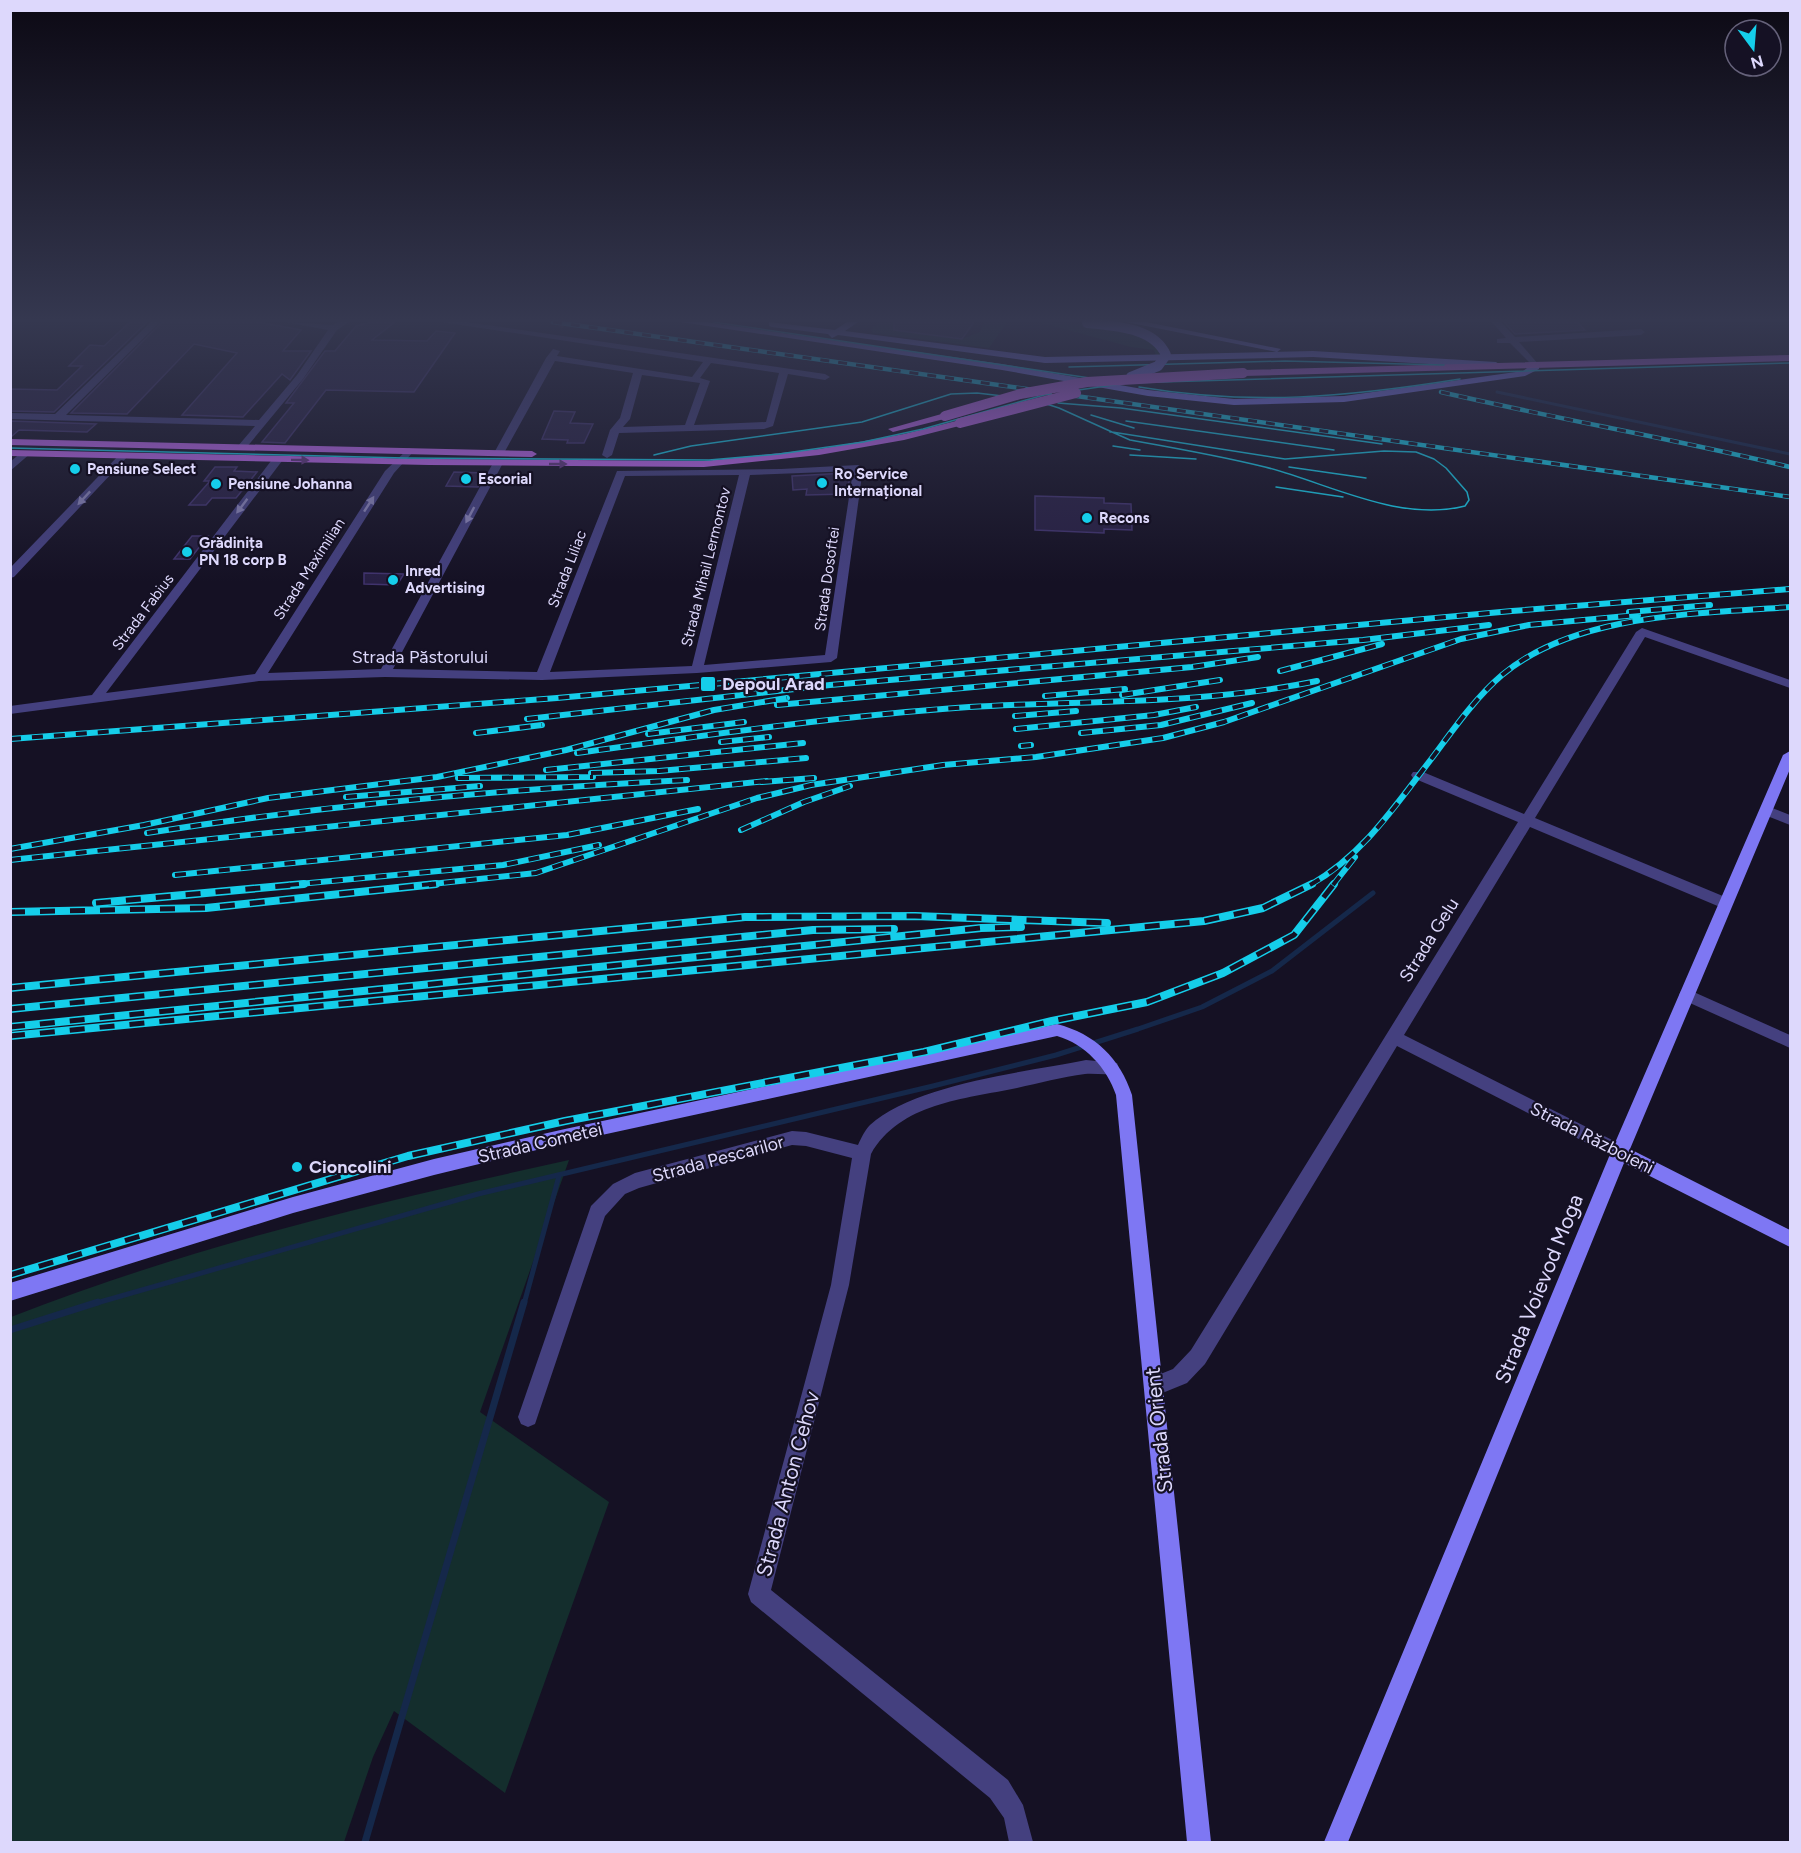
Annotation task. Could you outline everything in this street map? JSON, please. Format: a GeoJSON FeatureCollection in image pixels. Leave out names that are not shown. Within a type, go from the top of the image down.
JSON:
{"type":"FeatureCollection","features":[{"type":"Feature","properties":{"kind":"main road"},"geometry":{"type":"LineString","coordinates":[[10,453],[401,463],[498,458],[744,452],[816,443],[893,429],[971,408]]}},
{"type":"Feature","properties":{"kind":"main road"},"geometry":{"type":"LineString","coordinates":[[10,442],[409,451],[498,458],[664,465],[734,462],[826,451],[900,438],[1010,408]]}},
{"type":"Feature","properties":{"kind":"street"},"geometry":{"type":"LineString","coordinates":[[58,417],[67,408]]}},
{"type":"Feature","properties":{"kind":"street"},"geometry":{"type":"LineString","coordinates":[[243,446],[273,408]]}},
{"type":"Feature","properties":{"kind":"street"},"geometry":{"type":"LineString","coordinates":[[385,673],[524,408]]}},
{"type":"Feature","properties":{"kind":"street"},"geometry":{"type":"LineString","coordinates":[[607,455],[615,430],[625,420],[628,408]]}},
{"type":"Feature","properties":{"kind":"street"},"geometry":{"type":"LineString","coordinates":[[688,429],[695,408]]}},
{"type":"Feature","properties":{"kind":"street"},"geometry":{"type":"LineString","coordinates":[[615,430],[755,428],[770,424],[774,408]]}},
{"type":"Feature","properties":{"kind":"street"},"geometry":{"type":"LineString","coordinates":[[10,416],[261,423]]}},
{"type":"Feature","properties":{"kind":"street","name":"Strada Maximilian"},"geometry":{"type":"LineString","coordinates":[[259,677],[390,471],[401,463],[409,451]]}},
{"type":"Feature","properties":{"kind":"street"},"geometry":{"type":"LineString","coordinates":[[10,468],[26,453]]}},
{"type":"Feature","properties":{"kind":"street"},"geometry":{"type":"LineString","coordinates":[[10,576],[124,455]]}},
{"type":"Feature","properties":{"kind":"street","name":"Strada Fabius"},"geometry":{"type":"LineString","coordinates":[[98,697],[278,459]]}},
{"type":"Feature","properties":{"kind":"street","name":"Strada Dosoftei"},"geometry":{"type":"LineString","coordinates":[[745,472],[858,468],[831,658]]}},
{"type":"Feature","properties":{"kind":"street","name":"Strada Liliac"},"geometry":{"type":"LineString","coordinates":[[542,676],[621,473],[745,472]]}},
{"type":"Feature","properties":{"kind":"street","name":"Strada Mihail Lermontov"},"geometry":{"type":"LineString","coordinates":[[696,669],[745,472]]}},
{"type":"Feature","properties":{"kind":"street","name":"Strada Gelu"},"geometry":{"type":"LineString","coordinates":[[1155,1386],[1180,1376],[1198,1357],[1642,632],[1791,684]]}},
{"type":"Feature","properties":{"kind":"street","name":"Strada Păstorului"},"geometry":{"type":"LineString","coordinates":[[10,710],[259,677],[385,673],[542,676],[696,669],[831,658]]}},
{"type":"Feature","properties":{"kind":"street","name":"Strada Voievod Moga"},"geometry":{"type":"LineString","coordinates":[[1336,1842],[1620,1152],[1725,903],[1791,755]]}},
{"type":"Feature","properties":{"kind":"street"},"geometry":{"type":"LineString","coordinates":[[1418,775],[1525,822],[1725,903]]}},
{"type":"Feature","properties":{"kind":"street"},"geometry":{"type":"LineString","coordinates":[[1767,811],[1791,820]]}},
{"type":"Feature","properties":{"kind":"street"},"geometry":{"type":"LineString","coordinates":[[1687,995],[1791,1042]]}},
{"type":"Feature","properties":{"kind":"street","name":"Strada Cometei"},"geometry":{"type":"LineString","coordinates":[[10,1292],[293,1205],[445,1164],[1057,1029],[1077,1035]]}},
{"type":"Feature","properties":{"kind":"street","name":"Strada Orient"},"geometry":{"type":"LineString","coordinates":[[1077,1035],[1106,1063],[1124,1095],[1199,1842]]}},
{"type":"Feature","properties":{"kind":"street","name":"Strada Războieni"},"geometry":{"type":"LineString","coordinates":[[1393,1036],[1791,1239]]}},
{"type":"Feature","properties":{"kind":"street"},"geometry":{"type":"LineString","coordinates":[[862,1153],[875,1131],[905,1110],[943,1096],[1106,1063]]}},
{"type":"Feature","properties":{"kind":"street","name":"Strada Pescarilor"},"geometry":{"type":"LineString","coordinates":[[528,1417],[597,1212],[619,1189],[635,1181],[792,1138],[862,1153]]}},
{"type":"Feature","properties":{"kind":"street","name":"Strada Anton Cehov"},"geometry":{"type":"LineString","coordinates":[[862,1153],[840,1285],[759,1594],[999,1789],[1011,1803],[1018,1821],[1022,1842]]}},
{"type":"Feature","properties":{"kind":"green space"},"geometry":{"type":"Polygon","coordinates":[[[569,1160],[480,1412],[609,1502],[505,1793],[394,1711],[373,1757],[344,1842],[11,1842],[11,1317],[148,1268],[217,1247],[357,1209],[569,1160]]]}},
{"type":"Feature","properties":{"kind":"building"},"geometry":{"type":"Polygon","coordinates":[[[10,408],[58,408],[54,412],[10,411],[10,408]]]}},
{"type":"Feature","properties":{"kind":"building"},"geometry":{"type":"Polygon","coordinates":[[[76,408],[132,408],[127,414],[71,413],[76,408]]]}},
{"type":"Feature","properties":{"kind":"building"},"geometry":{"type":"Polygon","coordinates":[[[188,408],[251,408],[243,417],[182,415],[188,408]]]}},
{"type":"Feature","properties":{"kind":"building"},"geometry":{"type":"Polygon","coordinates":[[[290,408],[312,408],[285,443],[262,442],[290,408]]]}},
{"type":"Feature","properties":{"kind":"building"},"geometry":{"type":"Polygon","coordinates":[[[554,411],[575,412],[570,423],[593,424],[584,443],[542,439],[554,411]]]}},
{"type":"Feature","properties":{"kind":"building"},"geometry":{"type":"Polygon","coordinates":[[[10,421],[96,424],[87,432],[19,430],[11,437],[10,421]]]}},
{"type":"Feature","properties":{"kind":"building"},"geometry":{"type":"Polygon","coordinates":[[[215,467],[237,467],[234,471],[257,472],[236,498],[212,498],[206,505],[189,505],[210,481],[204,481],[215,467]]]}},
{"type":"Feature","properties":{"kind":"building","name":"Escorial"},"geometry":{"type":"Polygon","coordinates":[[[454,472],[485,473],[478,487],[446,486],[454,472]]]}},
{"type":"Feature","properties":{"kind":"building","name":"Ro Service Internațional"},"geometry":{"type":"Polygon","coordinates":[[[847,473],[850,475],[847,494],[806,495],[807,489],[793,490],[792,476],[847,473]]]}},
{"type":"Feature","properties":{"kind":"building","name":"Recons"},"geometry":{"type":"Polygon","coordinates":[[[1035,496],[1104,498],[1104,503],[1131,504],[1132,530],[1104,529],[1104,533],[1035,530],[1035,496]]]}},
{"type":"Feature","properties":{"kind":"building","name":"Grădinița PN 18 corp B"},"geometry":{"type":"Polygon","coordinates":[[[192,536],[208,536],[190,559],[174,559],[192,536]]]}},
{"type":"Feature","properties":{"kind":"building"},"geometry":{"type":"Polygon","coordinates":[[[364,573],[404,574],[397,585],[364,584],[364,573]]]}},
{"type":"Feature","properties":{"kind":"waterway"},"geometry":{"type":"LineString","coordinates":[[1575,408],[1790,454]]}},
{"type":"Feature","properties":{"kind":"waterway"},"geometry":{"type":"LineString","coordinates":[[93,1304],[478,1194],[933,1086],[1056,1055],[1138,1029],[1202,1007],[1272,971],[1373,893]]}},
{"type":"Feature","properties":{"kind":"waterway"},"geometry":{"type":"LineString","coordinates":[[524,1304],[559,1176]]}},
{"type":"Feature","properties":{"kind":"waterway"},"geometry":{"type":"LineString","coordinates":[[10,1330],[98,1302]]}},
{"type":"Feature","properties":{"kind":"waterway"},"geometry":{"type":"LineString","coordinates":[[365,1842],[524,1302]]}},
{"type":"Feature","properties":{"kind":"tram line"},"geometry":{"type":"LineString","coordinates":[[654,455],[691,446],[862,422],[905,408]]}},
{"type":"Feature","properties":{"kind":"tram line"},"geometry":{"type":"LineString","coordinates":[[10,448],[405,458],[709,460],[779,454],[863,442],[923,429],[996,408]]}},
{"type":"Feature","properties":{"kind":"tram line"},"geometry":{"type":"LineString","coordinates":[[1060,408],[1112,432]]}},
{"type":"Feature","properties":{"kind":"tram line"},"geometry":{"type":"LineString","coordinates":[[1124,408],[1382,444]]}},
{"type":"Feature","properties":{"kind":"tram line"},"geometry":{"type":"LineString","coordinates":[[1091,415],[1134,428]]}},
{"type":"Feature","properties":{"kind":"tram line"},"geometry":{"type":"LineString","coordinates":[[1126,421],[1334,450]]}},
{"type":"Feature","properties":{"kind":"tram line"},"geometry":{"type":"LineString","coordinates":[[1112,432],[1285,459],[1384,451],[1416,452],[1434,459],[1446,468],[1467,492],[1469,500],[1465,506],[1440,510],[1389,505],[1265,467],[1130,440],[1112,432]]}},
{"type":"Feature","properties":{"kind":"tram line"},"geometry":{"type":"LineString","coordinates":[[1113,446],[1140,450]]}},
{"type":"Feature","properties":{"kind":"tram line"},"geometry":{"type":"LineString","coordinates":[[1130,455],[1196,459]]}},
{"type":"Feature","properties":{"kind":"tram line"},"geometry":{"type":"LineString","coordinates":[[1289,467],[1366,478]]}},
{"type":"Feature","properties":{"kind":"tram line"},"geometry":{"type":"LineString","coordinates":[[1276,487],[1343,497]]}},
{"type":"Feature","properties":{"kind":"railway"},"geometry":{"type":"LineString","coordinates":[[1164,408],[1790,497]]}},
{"type":"Feature","properties":{"kind":"railway"},"geometry":{"type":"LineString","coordinates":[[1516,408],[1790,467]]}},
{"type":"Feature","properties":{"kind":"railway"},"geometry":{"type":"LineString","coordinates":[[10,739],[557,698],[1512,611],[1790,589]]}},
{"type":"Feature","properties":{"kind":"railway"},"geometry":{"type":"LineString","coordinates":[[1629,612],[1710,605]]}},
{"type":"Feature","properties":{"kind":"railway"},"geometry":{"type":"LineString","coordinates":[[1310,885],[1329,873],[1362,844],[1391,811],[1474,704],[1502,675],[1532,655],[1565,639],[1639,620],[1790,607]]}},
{"type":"Feature","properties":{"kind":"railway"},"geometry":{"type":"LineString","coordinates":[[422,885],[536,873],[757,798],[811,785],[943,765],[1036,757],[1163,738],[1224,722],[1461,639],[1529,625],[1638,615]]}},
{"type":"Feature","properties":{"kind":"railway"},"geometry":{"type":"LineString","coordinates":[[527,719],[830,685],[1363,640],[1489,625]]}},
{"type":"Feature","properties":{"kind":"railway"},"geometry":{"type":"LineString","coordinates":[[1280,671],[1382,644]]}},
{"type":"Feature","properties":{"kind":"railway"},"geometry":{"type":"LineString","coordinates":[[777,705],[1192,667],[1258,657]]}},
{"type":"Feature","properties":{"kind":"railway"},"geometry":{"type":"LineString","coordinates":[[1122,695],[1220,680]]}},
{"type":"Feature","properties":{"kind":"railway"},"geometry":{"type":"LineString","coordinates":[[577,753],[871,715],[969,707],[1187,698],[1274,689],[1317,681]]}},
{"type":"Feature","properties":{"kind":"railway"},"geometry":{"type":"LineString","coordinates":[[1045,696],[1125,689]]}},
{"type":"Feature","properties":{"kind":"railway"},"geometry":{"type":"LineString","coordinates":[[10,849],[144,825],[268,798],[437,777],[566,750],[714,710],[787,698]]}},
{"type":"Feature","properties":{"kind":"railway"},"geometry":{"type":"LineString","coordinates":[[1081,733],[1161,725],[1252,703]]}},
{"type":"Feature","properties":{"kind":"railway"},"geometry":{"type":"LineString","coordinates":[[1016,729],[1154,715],[1196,707]]}},
{"type":"Feature","properties":{"kind":"railway"},"geometry":{"type":"LineString","coordinates":[[1015,716],[1076,711]]}},
{"type":"Feature","properties":{"kind":"railway"},"geometry":{"type":"LineString","coordinates":[[648,734],[744,722]]}},
{"type":"Feature","properties":{"kind":"railway"},"geometry":{"type":"LineString","coordinates":[[476,733],[542,725]]}},
{"type":"Feature","properties":{"kind":"railway"},"geometry":{"type":"LineString","coordinates":[[721,742],[769,737]]}},
{"type":"Feature","properties":{"kind":"railway"},"geometry":{"type":"LineString","coordinates":[[546,770],[803,743]]}},
{"type":"Feature","properties":{"kind":"railway"},"geometry":{"type":"LineString","coordinates":[[1021,746],[1031,745]]}},
{"type":"Feature","properties":{"kind":"railway"},"geometry":{"type":"LineString","coordinates":[[591,773],[659,771],[806,758]]}},
{"type":"Feature","properties":{"kind":"railway"},"geometry":{"type":"LineString","coordinates":[[458,778],[593,777]]}},
{"type":"Feature","properties":{"kind":"railway"},"geometry":{"type":"LineString","coordinates":[[761,782],[814,778]]}},
{"type":"Feature","properties":{"kind":"railway"},"geometry":{"type":"LineString","coordinates":[[147,833],[281,814],[416,799],[687,780]]}},
{"type":"Feature","properties":{"kind":"railway"},"geometry":{"type":"LineString","coordinates":[[10,860],[767,781]]}},
{"type":"Feature","properties":{"kind":"railway"},"geometry":{"type":"LineString","coordinates":[[346,797],[480,786]]}},
{"type":"Feature","properties":{"kind":"railway"},"geometry":{"type":"LineString","coordinates":[[741,830],[804,802],[850,786]]}},
{"type":"Feature","properties":{"kind":"railway"},"geometry":{"type":"LineString","coordinates":[[175,875],[567,835],[698,809]]}},
{"type":"Feature","properties":{"kind":"railway"},"geometry":{"type":"LineString","coordinates":[[288,885],[503,865],[599,845]]}},
{"type":"Feature","properties":{"kind":"railway"},"geometry":{"type":"LineString","coordinates":[[1333,885],[1355,857]]}},
{"type":"Feature","properties":{"kind":"railway"},"geometry":{"type":"LineString","coordinates":[[96,903],[304,884]]}},
{"type":"Feature","properties":{"kind":"railway"},"geometry":{"type":"LineString","coordinates":[[10,912],[206,908],[436,884]]}},
{"type":"Feature","properties":{"kind":"railway"},"geometry":{"type":"LineString","coordinates":[[10,1275],[408,1156],[565,1121],[924,1052],[1052,1021],[1147,1002],[1223,973],[1294,935],[1334,884]]}},
{"type":"Feature","properties":{"kind":"railway"},"geometry":{"type":"LineString","coordinates":[[10,1036],[1204,921],[1263,908],[1310,885]]}},
{"type":"Feature","properties":{"kind":"railway"},"geometry":{"type":"LineString","coordinates":[[10,988],[745,917],[915,916],[1107,923]]}},
{"type":"Feature","properties":{"kind":"railway"},"geometry":{"type":"LineString","coordinates":[[10,1027],[981,928],[1021,927]]}},
{"type":"Feature","properties":{"kind":"railway"},"geometry":{"type":"LineString","coordinates":[[10,1009],[813,930],[894,929]]}},
{"type":"Feature","properties":{"kind":"place","name":"Pensiune Select"},"geometry":{"type":"Point","coordinates":[75,469]}},
{"type":"Feature","properties":{"kind":"place","name":"Escorial"},"geometry":{"type":"Point","coordinates":[466,479]}},
{"type":"Feature","properties":{"kind":"place","name":"Ro Service Internațional"},"geometry":{"type":"Point","coordinates":[822,483]}},
{"type":"Feature","properties":{"kind":"place","name":"Pensiune Johanna"},"geometry":{"type":"Point","coordinates":[216,484]}},
{"type":"Feature","properties":{"kind":"place","name":"Recons"},"geometry":{"type":"Point","coordinates":[1087,518]}},
{"type":"Feature","properties":{"kind":"place","name":"Grădinița PN 18 corp B"},"geometry":{"type":"Point","coordinates":[187,552]}},
{"type":"Feature","properties":{"kind":"place","name":"Inred Advertising"},"geometry":{"type":"Point","coordinates":[393,580]}},
{"type":"Feature","properties":{"kind":"place","name":"Depoul Arad"},"geometry":{"type":"Point","coordinates":[708,684]}},
{"type":"Feature","properties":{"kind":"place","name":"Cioncolini"},"geometry":{"type":"Point","coordinates":[297,1167]}}]}
